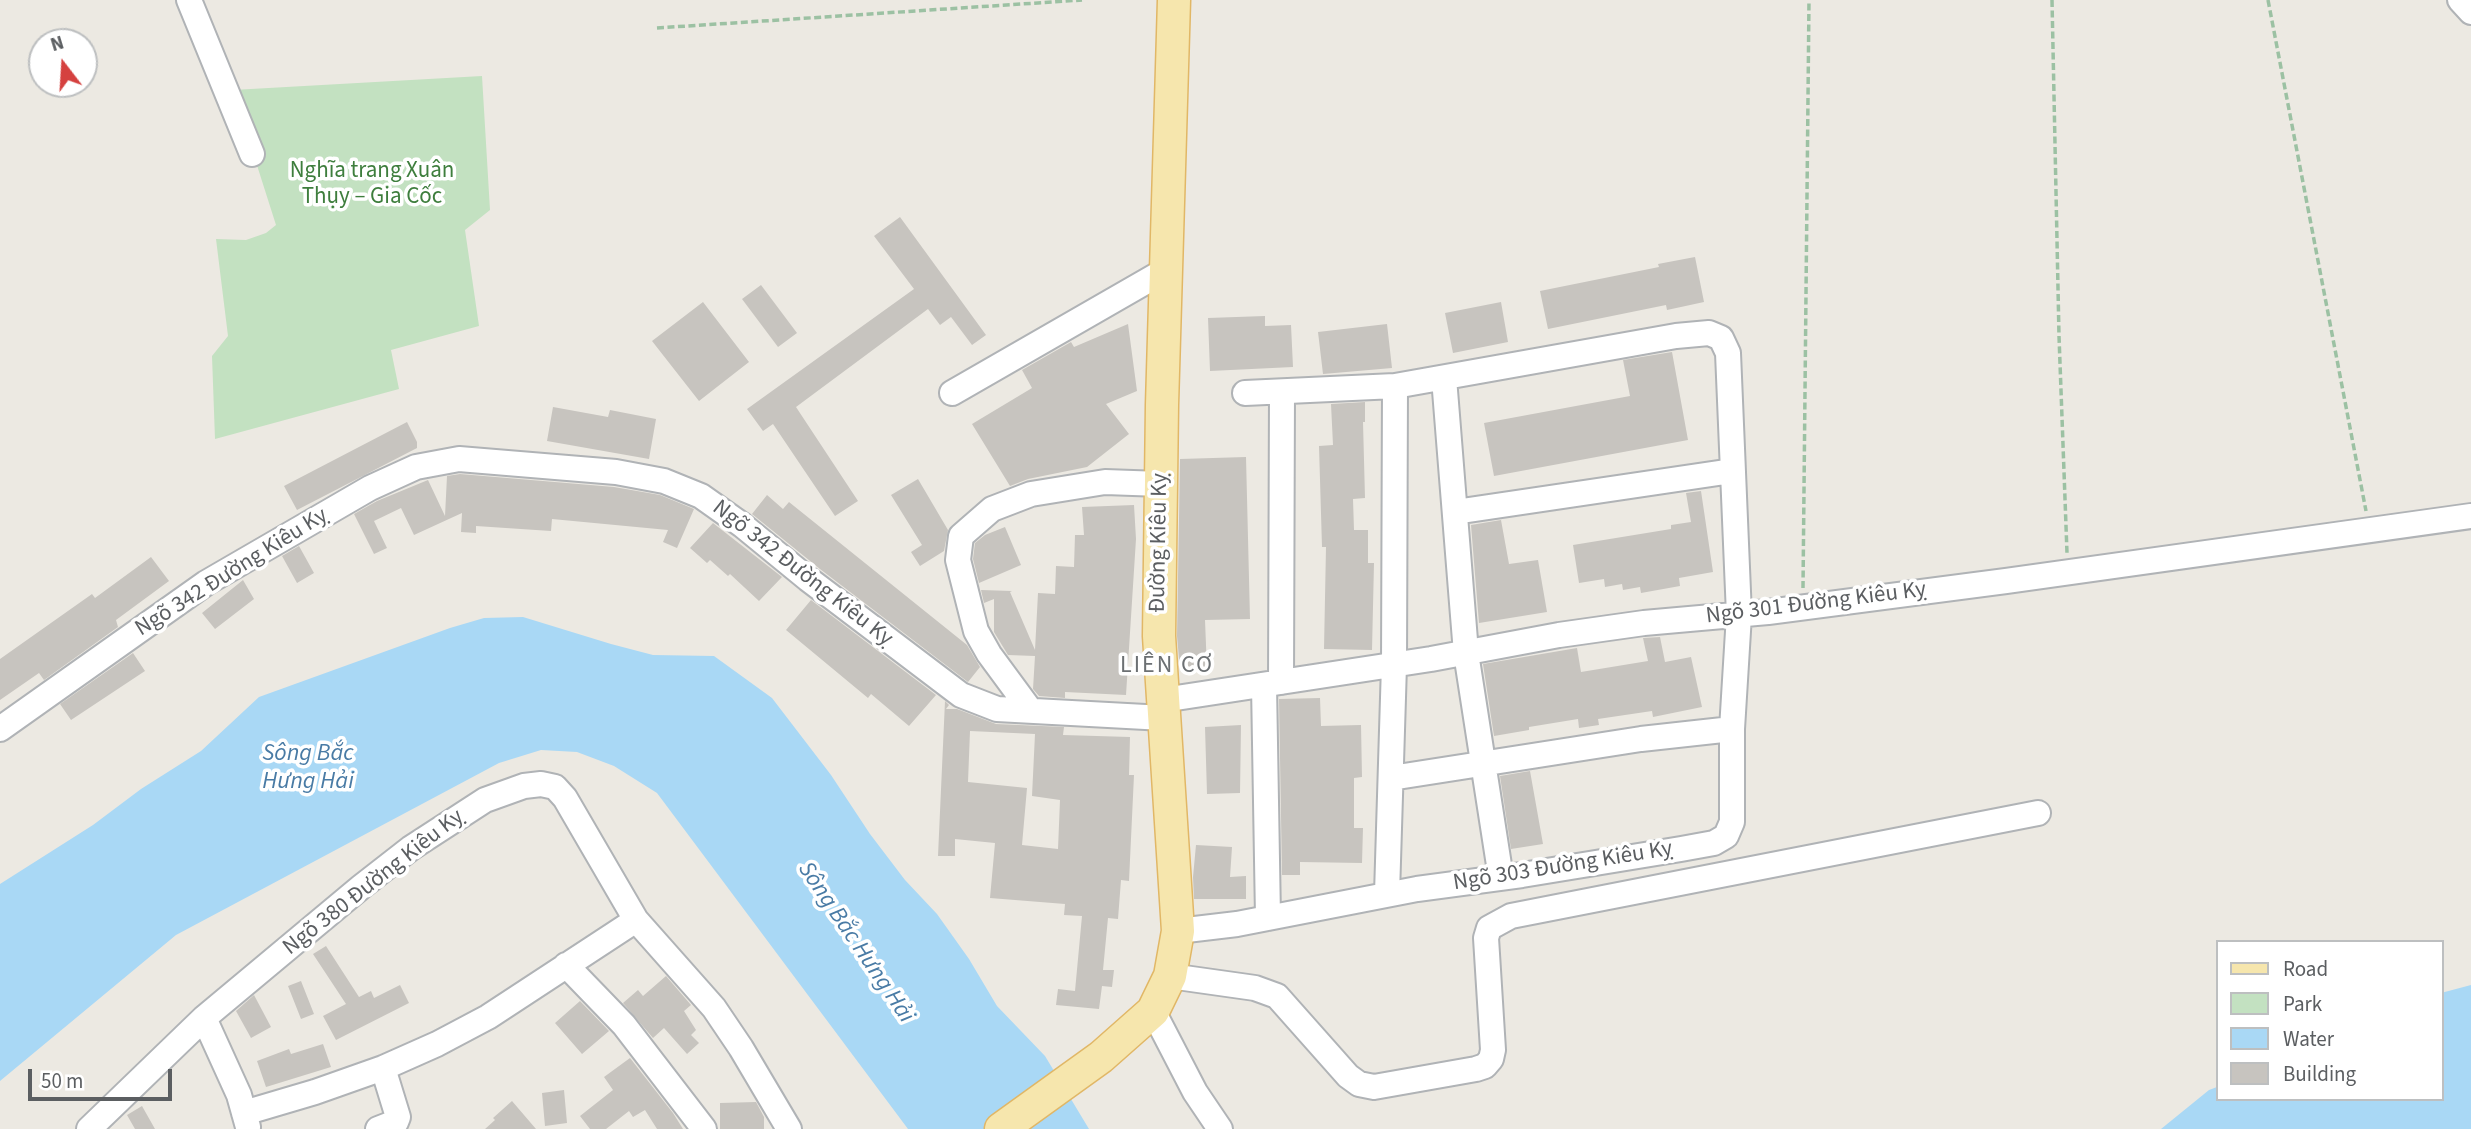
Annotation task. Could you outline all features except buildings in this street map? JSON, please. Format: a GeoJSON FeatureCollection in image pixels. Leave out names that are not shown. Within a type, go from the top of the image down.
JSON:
{"type":"FeatureCollection","features":[{"type":"Feature","properties":{"kind":"main road","name":"Đường Kiêu Kỵ"},"geometry":{"type":"LineString","coordinates":[[1001,1129],[1101,1057],[1153,1011],[1170,976],[1178,931],[1159,636],[1174,0]]}},
{"type":"Feature","properties":{"kind":"street"},"geometry":{"type":"LineString","coordinates":[[189,0],[252,154]]}},
{"type":"Feature","properties":{"kind":"street"},"geometry":{"type":"LineString","coordinates":[[2460,0],[2471,12]]}},
{"type":"Feature","properties":{"kind":"street"},"geometry":{"type":"LineString","coordinates":[[952,393],[1166,270]]}},
{"type":"Feature","properties":{"kind":"street","name":"Ngõ 303 Đường Kiêu Kỵ"},"geometry":{"type":"LineString","coordinates":[[1178,931],[1227,926],[1387,894],[1714,843],[1721,841],[1741,809],[1732,729],[1739,614],[1728,353],[1721,338],[1709,333],[1676,336],[1395,386],[1245,393]]}},
{"type":"Feature","properties":{"kind":"street"},"geometry":{"type":"LineString","coordinates":[[1444,378],[1466,653],[1501,878]]}},
{"type":"Feature","properties":{"kind":"street"},"geometry":{"type":"LineString","coordinates":[[1387,894],[1394,665],[1395,386]]}},
{"type":"Feature","properties":{"kind":"street"},"geometry":{"type":"LineString","coordinates":[[1268,918],[1282,392]]}},
{"type":"Feature","properties":{"kind":"street","name":"Ngõ 342 Đường Kiêu Kỵ"},"geometry":{"type":"LineString","coordinates":[[0,729],[206,583],[370,488],[416,467],[459,459],[616,472],[664,481],[701,496],[961,695],[996,709],[1164,709]]}},
{"type":"Feature","properties":{"kind":"street"},"geometry":{"type":"LineString","coordinates":[[1455,512],[1732,471]]}},
{"type":"Feature","properties":{"kind":"street"},"geometry":{"type":"LineString","coordinates":[[1031,711],[989,654],[976,631],[958,560],[961,536],[992,509],[1031,494],[1105,482],[1161,484]]}},
{"type":"Feature","properties":{"kind":"street","name":"Ngõ 301 Đường Kiêu Kỵ"},"geometry":{"type":"LineString","coordinates":[[1164,709],[1273,684],[1559,635],[1803,607],[2471,516]]}},
{"type":"Feature","properties":{"kind":"street"},"geometry":{"type":"LineString","coordinates":[[1391,778],[1641,739],[1732,729]]}},
{"type":"Feature","properties":{"kind":"street","name":"Ngõ 380 Đường Kiêu Kỵ"},"geometry":{"type":"LineString","coordinates":[[89,1129],[204,1018],[411,848],[485,800],[524,786],[541,784],[555,787],[565,798],[636,920],[714,1008],[789,1129]]}},
{"type":"Feature","properties":{"kind":"street"},"geometry":{"type":"LineString","coordinates":[[1170,976],[1243,986],[1277,996],[1348,1076],[1359,1084],[1374,1087],[1476,1069],[1485,1066],[1491,1059],[1493,1050],[1486,938],[1489,928],[1510,916],[2038,813]]}},
{"type":"Feature","properties":{"kind":"street"},"geometry":{"type":"LineString","coordinates":[[204,1018],[230,1074],[246,1121],[437,1044],[488,1017],[636,920]]}},
{"type":"Feature","properties":{"kind":"street"},"geometry":{"type":"LineString","coordinates":[[566,965],[624,1025],[704,1129]]}},
{"type":"Feature","properties":{"kind":"street"},"geometry":{"type":"LineString","coordinates":[[1153,1011],[1195,1092],[1220,1129]]}},
{"type":"Feature","properties":{"kind":"street"},"geometry":{"type":"LineString","coordinates":[[378,1129],[396,1122],[398,1117],[383,1068]]}},
{"type":"Feature","properties":{"kind":"path"},"geometry":{"type":"LineString","coordinates":[[657,28],[1082,0]]}},
{"type":"Feature","properties":{"kind":"path"},"geometry":{"type":"LineString","coordinates":[[1803,607],[1809,0]]}},
{"type":"Feature","properties":{"kind":"path"},"geometry":{"type":"LineString","coordinates":[[2052,0],[2063,480],[2068,572]]}},
{"type":"Feature","properties":{"kind":"path"},"geometry":{"type":"LineString","coordinates":[[2268,0],[2369,530]]}},
{"type":"Feature","properties":{"kind":"green space","name":"Nghĩa trang Xuân Thụy – Gia Cốc"},"geometry":{"type":"Polygon","coordinates":[[[482,76],[490,210],[465,230],[479,326],[391,350],[399,389],[215,439],[212,356],[228,336],[216,239],[246,240],[266,233],[276,225],[233,90],[482,76]]]}},
{"type":"Feature","properties":{"kind":"water","name":"Sông Bắc Hưng Hải"},"geometry":{"type":"Polygon","coordinates":[[[523,617],[653,655],[714,656],[772,698],[831,775],[870,834],[905,880],[937,914],[969,959],[997,1006],[1045,1056],[1089,1129],[908,1129],[657,793],[614,766],[577,752],[541,750],[499,763],[176,935],[0,1081],[0,884],[93,825],[141,789],[201,751],[259,697],[450,628],[484,618],[523,617]]]}},
{"type":"Feature","properties":{"kind":"water"},"geometry":{"type":"Polygon","coordinates":[[[2471,985],[2471,1129],[2161,1129],[2209,1090],[2216,1087],[2216,1101],[2443,1101],[2443,992],[2471,985]]]}},
{"type":"Feature","properties":{"kind":"district","name":"LIÊN CƠ"},"geometry":{"type":"Point","coordinates":[1167,667]}}]}
